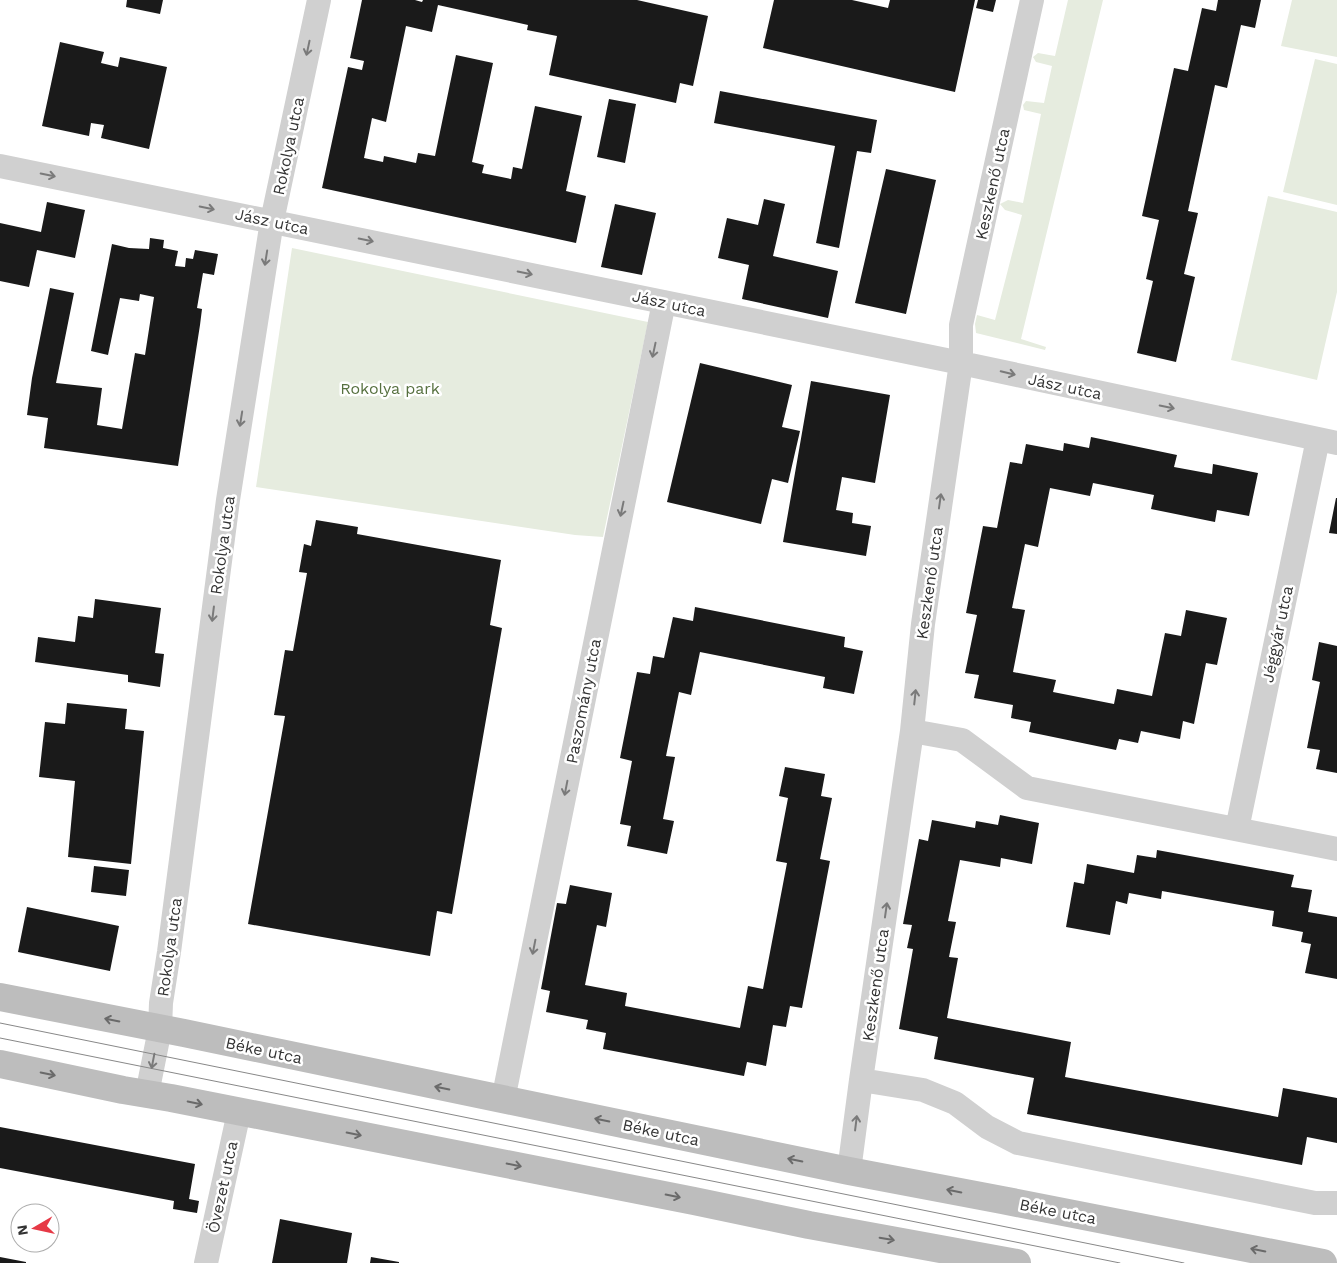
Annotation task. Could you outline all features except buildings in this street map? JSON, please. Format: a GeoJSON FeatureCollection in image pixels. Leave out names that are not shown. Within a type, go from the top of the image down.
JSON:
{"type":"FeatureCollection","features":[{"type":"Feature","properties":{"kind":"main road","name":"Béke utca"},"geometry":{"type":"LineString","coordinates":[[0,997],[849,1171],[1323,1263]]}},
{"type":"Feature","properties":{"kind":"main road"},"geometry":{"type":"LineString","coordinates":[[0,1064],[656,1193],[809,1225],[1018,1263]]}},
{"type":"Feature","properties":{"kind":"street","name":"Rokolya utca"},"geometry":{"type":"LineString","coordinates":[[147,1094],[160,1029],[161,1003],[226,510],[272,221],[318,0]]}},
{"type":"Feature","properties":{"kind":"street","name":"Keszkenő utca"},"geometry":{"type":"LineString","coordinates":[[849,1171],[912,730],[923,624],[961,362],[961,325],[1032,0]]}},
{"type":"Feature","properties":{"kind":"street","name":"Jász utca"},"geometry":{"type":"LineString","coordinates":[[0,166],[961,362],[1328,441]]}},
{"type":"Feature","properties":{"kind":"street","name":"Paszomány utca"},"geometry":{"type":"LineString","coordinates":[[503,1100],[664,302]]}},
{"type":"Feature","properties":{"kind":"street","name":"Jéggyár utca"},"geometry":{"type":"LineString","coordinates":[[1237,830],[1328,441]]}},
{"type":"Feature","properties":{"kind":"street"},"geometry":{"type":"LineString","coordinates":[[912,730],[962,740],[1027,788],[1337,850]]}},
{"type":"Feature","properties":{"kind":"street"},"geometry":{"type":"LineString","coordinates":[[861,1080],[923,1090],[955,1103],[987,1127],[1018,1143],[1315,1203],[1337,1203]]}},
{"type":"Feature","properties":{"kind":"street","name":"Övezet utca"},"geometry":{"type":"LineString","coordinates":[[206,1263],[239,1112]]}},
{"type":"Feature","properties":{"kind":"green space"},"geometry":{"type":"Polygon","coordinates":[[[1068,0],[1103,0],[1021,339],[1046,347],[1045,350],[976,333],[975,324],[977,315],[995,320],[1022,215],[1005,210],[1000,204],[1008,200],[1023,203],[1041,114],[1024,110],[1023,105],[1026,101],[1044,103],[1052,66],[1036,62],[1033,57],[1038,53],[1055,56],[1068,0]]]}},
{"type":"Feature","properties":{"kind":"green space"},"geometry":{"type":"Polygon","coordinates":[[[1292,0],[1337,0],[1337,57],[1281,46],[1292,0]]]}},
{"type":"Feature","properties":{"kind":"green space"},"geometry":{"type":"Polygon","coordinates":[[[1315,59],[1337,64],[1337,205],[1283,192],[1315,59]]]}},
{"type":"Feature","properties":{"kind":"green space"},"geometry":{"type":"Polygon","coordinates":[[[1268,196],[1337,212],[1337,292],[1317,380],[1231,360],[1268,196]]]}},
{"type":"Feature","properties":{"kind":"green space","name":"Rokolya park"},"geometry":{"type":"Polygon","coordinates":[[[292,248],[648,322],[603,537],[575,535],[256,487],[292,248]]]}},
{"type":"Feature","properties":{"kind":"tram line"},"geometry":{"type":"LineString","coordinates":[[0,1023],[1184,1263]]}},
{"type":"Feature","properties":{"kind":"tram line"},"geometry":{"type":"LineString","coordinates":[[0,1038],[1120,1263]]}}]}
